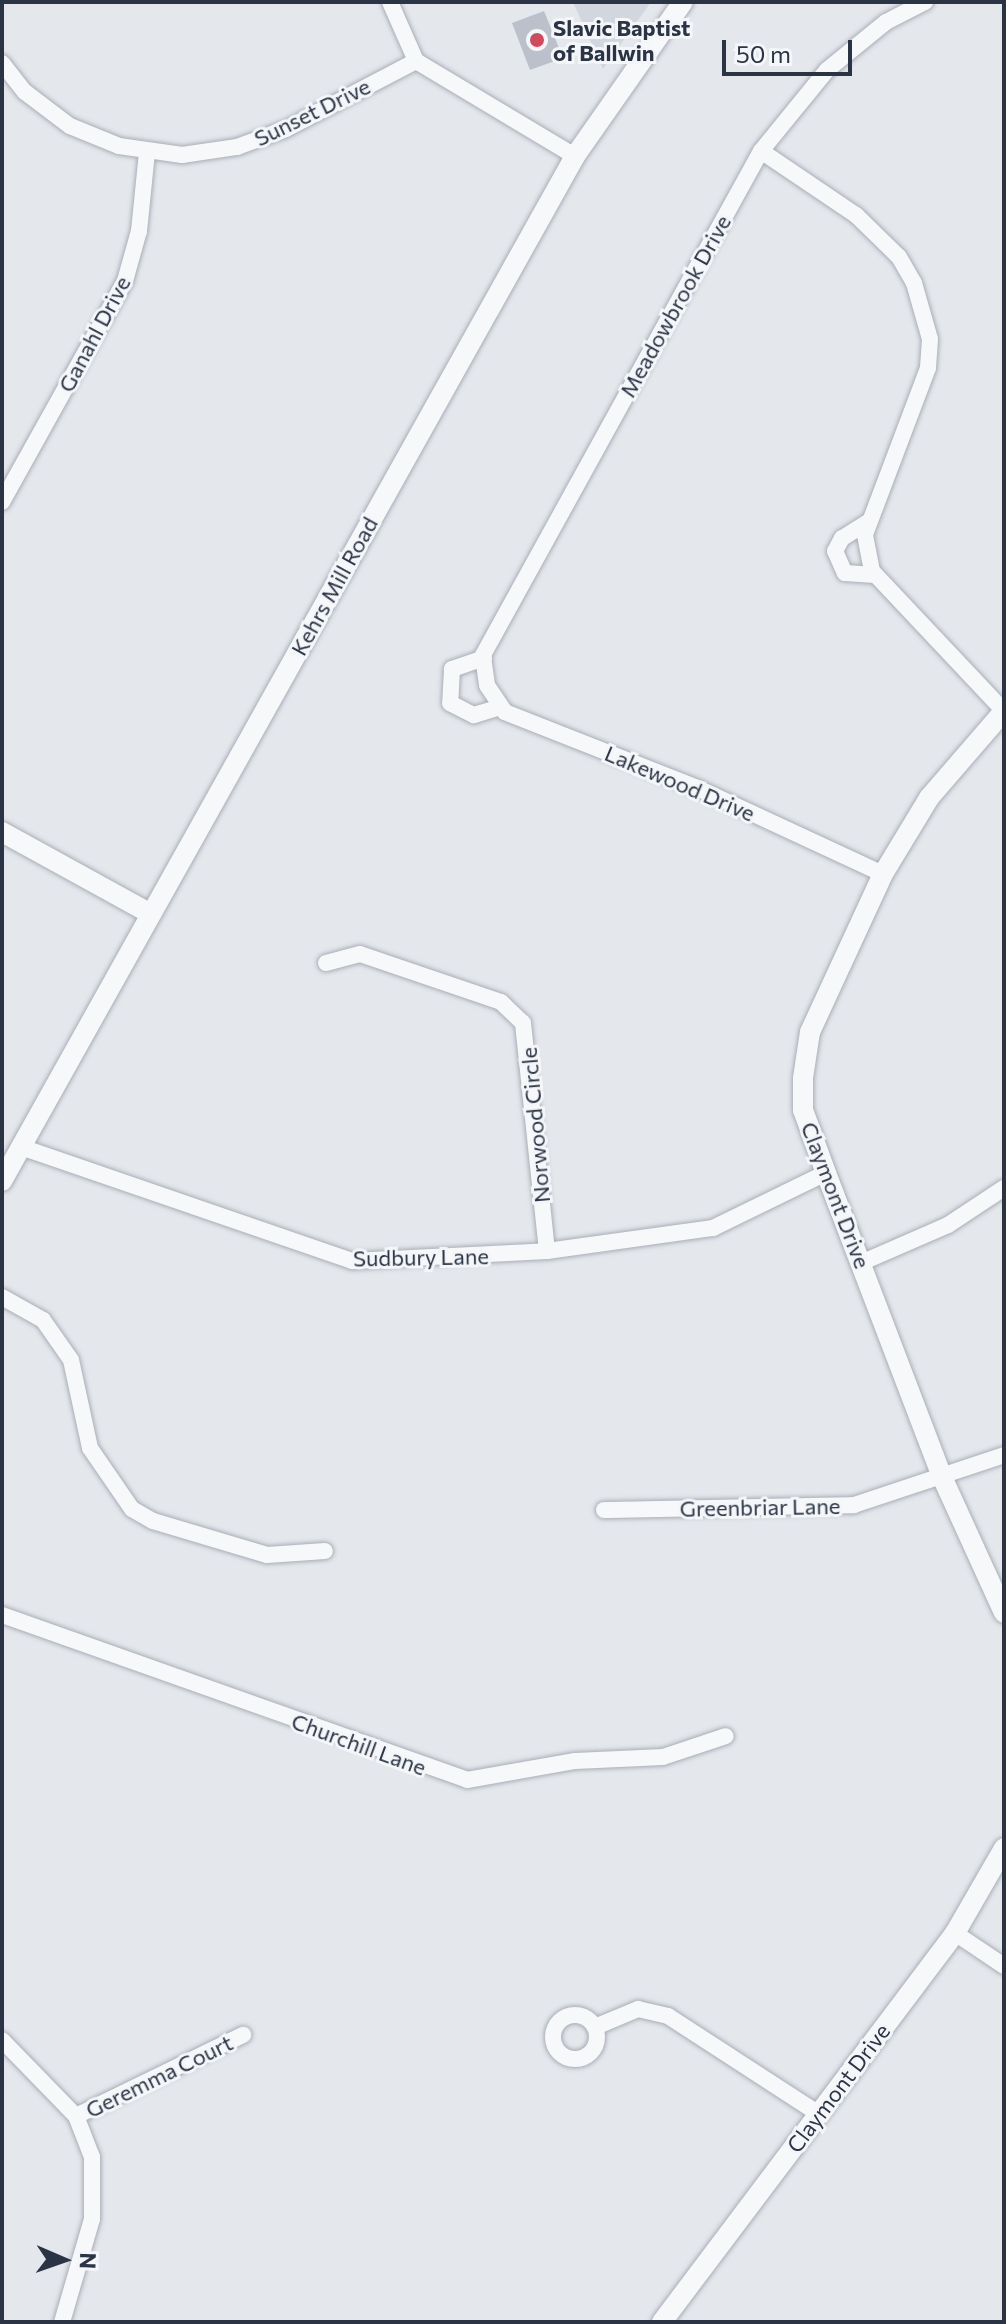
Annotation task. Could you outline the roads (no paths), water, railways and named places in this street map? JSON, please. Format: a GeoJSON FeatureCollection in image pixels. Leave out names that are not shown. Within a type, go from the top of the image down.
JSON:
{"type":"FeatureCollection","features":[{"type":"Feature","properties":{"kind":"street"},"geometry":{"type":"LineString","coordinates":[[390,2],[416,61],[575,156]]}},
{"type":"Feature","properties":{"kind":"street","name":"Kehrs Mill Road"},"geometry":{"type":"LineString","coordinates":[[2,1181],[575,156],[683,2]]}},
{"type":"Feature","properties":{"kind":"street","name":"Meadowbrook Drive"},"geometry":{"type":"LineString","coordinates":[[484,658],[761,151],[827,70],[886,22],[925,2]]}},
{"type":"Feature","properties":{"kind":"street","name":"Sunset Drive"},"geometry":{"type":"LineString","coordinates":[[2,63],[25,92],[70,126],[147,152],[210,153],[256,141],[416,61]]}},
{"type":"Feature","properties":{"kind":"street"},"geometry":{"type":"LineString","coordinates":[[761,151],[881,236],[899,257],[924,310],[928,368],[865,535],[875,575],[1004,711]]}},
{"type":"Feature","properties":{"kind":"street","name":"Ganahl Drive"},"geometry":{"type":"LineString","coordinates":[[2,502],[125,281],[139,231],[147,152]]}},
{"type":"Feature","properties":{"kind":"street"},"geometry":{"type":"LineString","coordinates":[[868,522],[842,538],[835,551],[845,573],[875,575]]}},
{"type":"Feature","properties":{"kind":"street"},"geometry":{"type":"LineString","coordinates":[[484,658],[487,685],[501,707],[474,715],[450,703],[452,669],[484,658]]}},
{"type":"Feature","properties":{"kind":"street","name":"Lakewood Drive"},"geometry":{"type":"LineString","coordinates":[[501,707],[883,874]]}},
{"type":"Feature","properties":{"kind":"street","name":"Claymont Drive"},"geometry":{"type":"LineString","coordinates":[[1004,711],[929,798],[883,874],[804,1056],[803,1110],[943,1479],[1004,1613]]}},
{"type":"Feature","properties":{"kind":"street"},"geometry":{"type":"LineString","coordinates":[[2,832],[151,914]]}},
{"type":"Feature","properties":{"kind":"street","name":"Norwood Circle"},"geometry":{"type":"LineString","coordinates":[[326,963],[360,954],[501,1002],[523,1023],[547,1251]]}},
{"type":"Feature","properties":{"kind":"street","name":"Sudbury Lane"},"geometry":{"type":"LineString","coordinates":[[21,1147],[352,1261],[547,1251],[713,1228],[826,1173]]}},
{"type":"Feature","properties":{"kind":"street"},"geometry":{"type":"LineString","coordinates":[[863,1262],[948,1225],[1004,1188]]}},
{"type":"Feature","properties":{"kind":"street"},"geometry":{"type":"LineString","coordinates":[[2,1297],[43,1320],[71,1360],[90,1448],[132,1509],[153,1521],[267,1555],[325,1551]]}},
{"type":"Feature","properties":{"kind":"street","name":"Greenbriar Lane"},"geometry":{"type":"LineString","coordinates":[[604,1510],[854,1505],[943,1479],[1004,1455]]}},
{"type":"Feature","properties":{"kind":"street","name":"Churchill Lane"},"geometry":{"type":"LineString","coordinates":[[2,1615],[467,1780],[575,1761],[663,1757],[726,1736]]}},
{"type":"Feature","properties":{"kind":"street","name":"Claymont Drive"},"geometry":{"type":"LineString","coordinates":[[662,2322],[955,1933],[1004,1848]]}},
{"type":"Feature","properties":{"kind":"street"},"geometry":{"type":"LineString","coordinates":[[955,1933],[1004,1966]]}},
{"type":"Feature","properties":{"kind":"street"},"geometry":{"type":"LineString","coordinates":[[595,2027],[638,2009],[668,2016],[819,2114]]}},
{"type":"Feature","properties":{"kind":"street","name":"Geremma Court"},"geometry":{"type":"LineString","coordinates":[[76,2116],[243,2035]]}},
{"type":"Feature","properties":{"kind":"street"},"geometry":{"type":"LineString","coordinates":[[2,2040],[76,2116],[92,2157],[96,2190],[62,2322]]}},
{"type":"Feature","properties":{"kind":"place","name":"Slavic Baptist of Ballwin"},"geometry":{"type":"Point","coordinates":[537,40]}}]}
